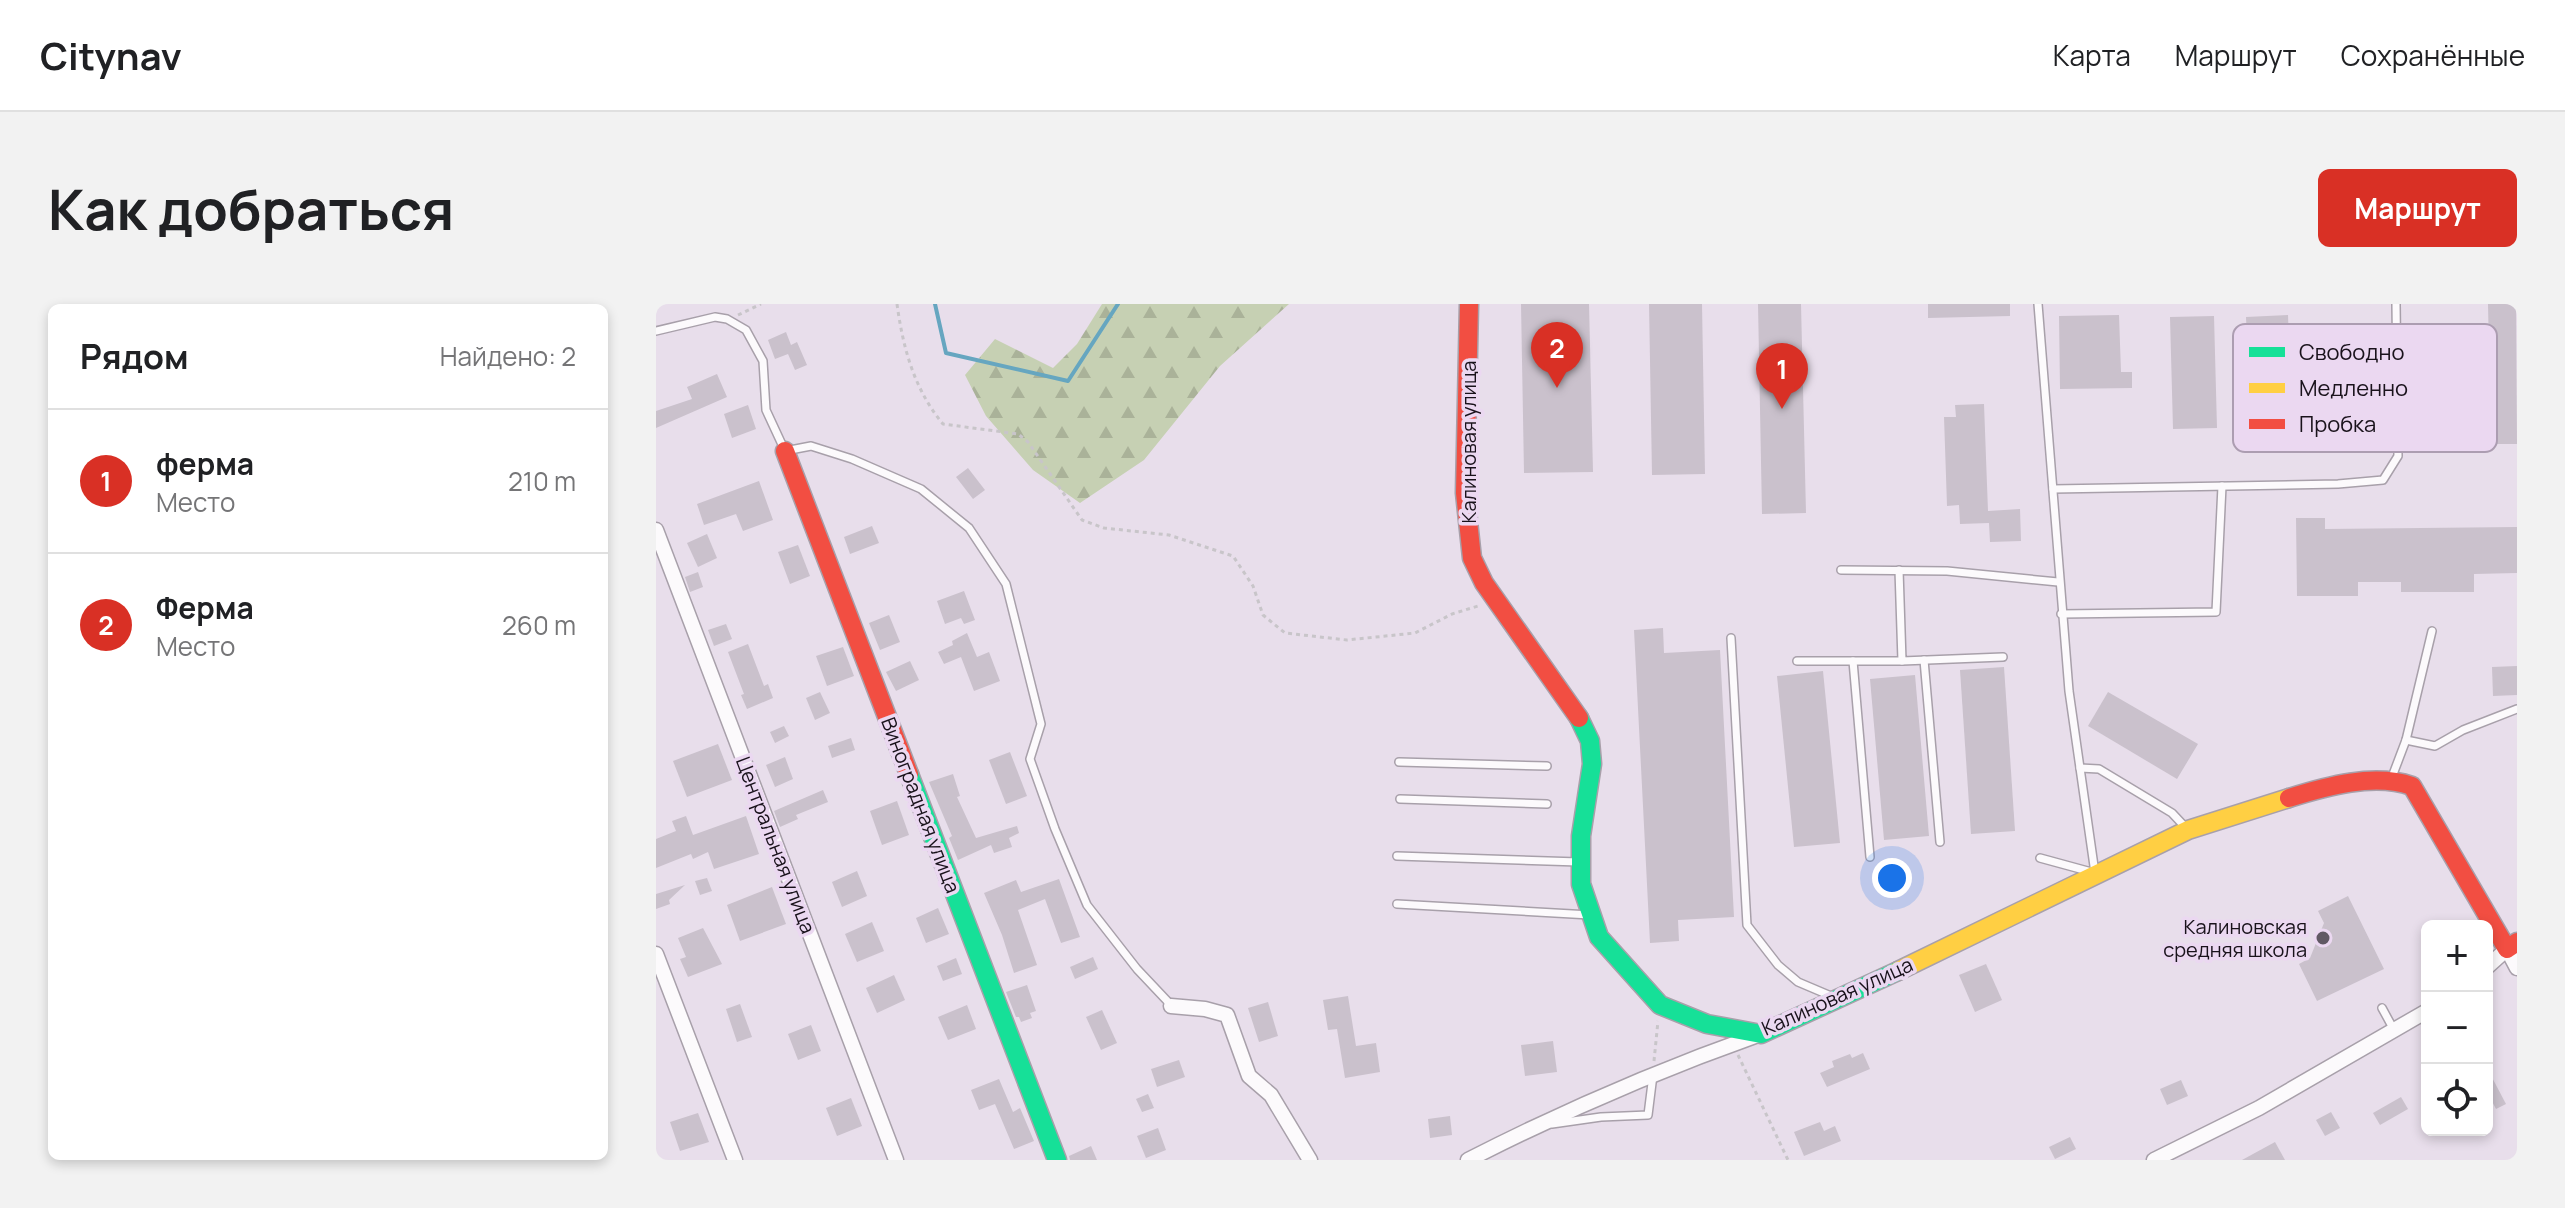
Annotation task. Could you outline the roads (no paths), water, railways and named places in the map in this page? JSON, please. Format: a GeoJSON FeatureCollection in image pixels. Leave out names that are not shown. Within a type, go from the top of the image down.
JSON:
{"type":"FeatureCollection","features":[{"type":"Feature","properties":{"kind":"street","name":"Калиновая улица"},"geometry":{"type":"LineString","coordinates":[[1469,304],[1465,493],[1472,558],[1484,583],[1585,727],[1592,764],[1579,862],[1581,884],[1599,937],[1660,1005],[1707,1024],[1761,1034],[2188,830],[2318,789],[2391,779]]}},
{"type":"Feature","properties":{"kind":"street","name":"Виноградная улица"},"geometry":{"type":"LineString","coordinates":[[785,451],[1057,1160]]}},
{"type":"Feature","properties":{"kind":"street","name":"Центральная улица"},"geometry":{"type":"LineString","coordinates":[[656,530],[896,1160]]}},
{"type":"Feature","properties":{"kind":"street"},"geometry":{"type":"LineString","coordinates":[[2391,779],[2412,786],[2512,946],[2517,968]]}},
{"type":"Feature","properties":{"kind":"street"},"geometry":{"type":"LineString","coordinates":[[2493,962],[2512,946]]}},
{"type":"Feature","properties":{"kind":"street"},"geometry":{"type":"LineString","coordinates":[[656,954],[735,1160]]}},
{"type":"Feature","properties":{"kind":"street"},"geometry":{"type":"LineString","coordinates":[[1171,1006],[1205,1009],[1227,1015],[1249,1076],[1271,1095],[1310,1160]]}},
{"type":"Feature","properties":{"kind":"street"},"geometry":{"type":"LineString","coordinates":[[2154,1160],[2259,1108],[2421,1014]]}},
{"type":"Feature","properties":{"kind":"street"},"geometry":{"type":"LineString","coordinates":[[1468,1160],[1534,1127],[1653,1075],[1761,1034]]}},
{"type":"Feature","properties":{"kind":"lane"},"geometry":{"type":"LineString","coordinates":[[2038,304],[2061,614],[2095,873],[2040,858]]}},
{"type":"Feature","properties":{"kind":"lane"},"geometry":{"type":"LineString","coordinates":[[2396,304],[2396,324]]}},
{"type":"Feature","properties":{"kind":"lane"},"geometry":{"type":"LineString","coordinates":[[656,331],[715,317],[727,319],[746,330],[763,361],[766,410],[785,451],[811,446],[852,459],[921,489],[969,528],[1006,584],[1041,724],[1030,759],[1087,905],[1137,969],[1171,1006]]}},
{"type":"Feature","properties":{"kind":"lane"},"geometry":{"type":"LineString","coordinates":[[2053,489],[2338,484],[2383,480],[2398,452]]}},
{"type":"Feature","properties":{"kind":"lane"},"geometry":{"type":"LineString","coordinates":[[2061,614],[2216,612],[2222,486]]}},
{"type":"Feature","properties":{"kind":"lane"},"geometry":{"type":"LineString","coordinates":[[1841,570],[1947,571],[2058,582]]}},
{"type":"Feature","properties":{"kind":"lane"},"geometry":{"type":"LineString","coordinates":[[1899,570],[1902,661]]}},
{"type":"Feature","properties":{"kind":"lane"},"geometry":{"type":"LineString","coordinates":[[2391,779],[2406,740],[2432,631]]}},
{"type":"Feature","properties":{"kind":"lane"},"geometry":{"type":"LineString","coordinates":[[1731,638],[1747,925],[1778,965],[1798,982],[1837,999]]}},
{"type":"Feature","properties":{"kind":"lane"},"geometry":{"type":"LineString","coordinates":[[1797,661],[2003,657]]}},
{"type":"Feature","properties":{"kind":"lane"},"geometry":{"type":"LineString","coordinates":[[1924,660],[1940,842]]}},
{"type":"Feature","properties":{"kind":"lane"},"geometry":{"type":"LineString","coordinates":[[1853,661],[1870,857]]}},
{"type":"Feature","properties":{"kind":"lane"},"geometry":{"type":"LineString","coordinates":[[2406,740],[2435,746],[2463,730],[2517,709]]}},
{"type":"Feature","properties":{"kind":"lane"},"geometry":{"type":"LineString","coordinates":[[1399,762],[1547,766]]}},
{"type":"Feature","properties":{"kind":"lane"},"geometry":{"type":"LineString","coordinates":[[2080,768],[2099,769],[2172,813],[2188,830]]}},
{"type":"Feature","properties":{"kind":"lane"},"geometry":{"type":"LineString","coordinates":[[1400,799],[1547,804]]}},
{"type":"Feature","properties":{"kind":"lane"},"geometry":{"type":"LineString","coordinates":[[1397,856],[1579,862]]}},
{"type":"Feature","properties":{"kind":"lane"},"geometry":{"type":"LineString","coordinates":[[1397,904],[1590,915]]}},
{"type":"Feature","properties":{"kind":"lane"},"geometry":{"type":"LineString","coordinates":[[2382,1008],[2394,1030]]}},
{"type":"Feature","properties":{"kind":"lane"},"geometry":{"type":"LineString","coordinates":[[1534,1127],[1601,1117],[1648,1115],[1653,1075]]}},
{"type":"Feature","properties":{"kind":"waterway"},"geometry":{"type":"LineString","coordinates":[[935,304],[946,353],[1068,381],[1118,304]]}},
{"type":"Feature","properties":{"kind":"place","name":"Ферма"},"geometry":{"type":"Point","coordinates":[1557,388]}},
{"type":"Feature","properties":{"kind":"place","name":"ферма"},"geometry":{"type":"Point","coordinates":[1782,409]}},
{"type":"Feature","properties":{"kind":"place","name":"Калиновская средняя школа"},"geometry":{"type":"Point","coordinates":[2323,938]}}]}
